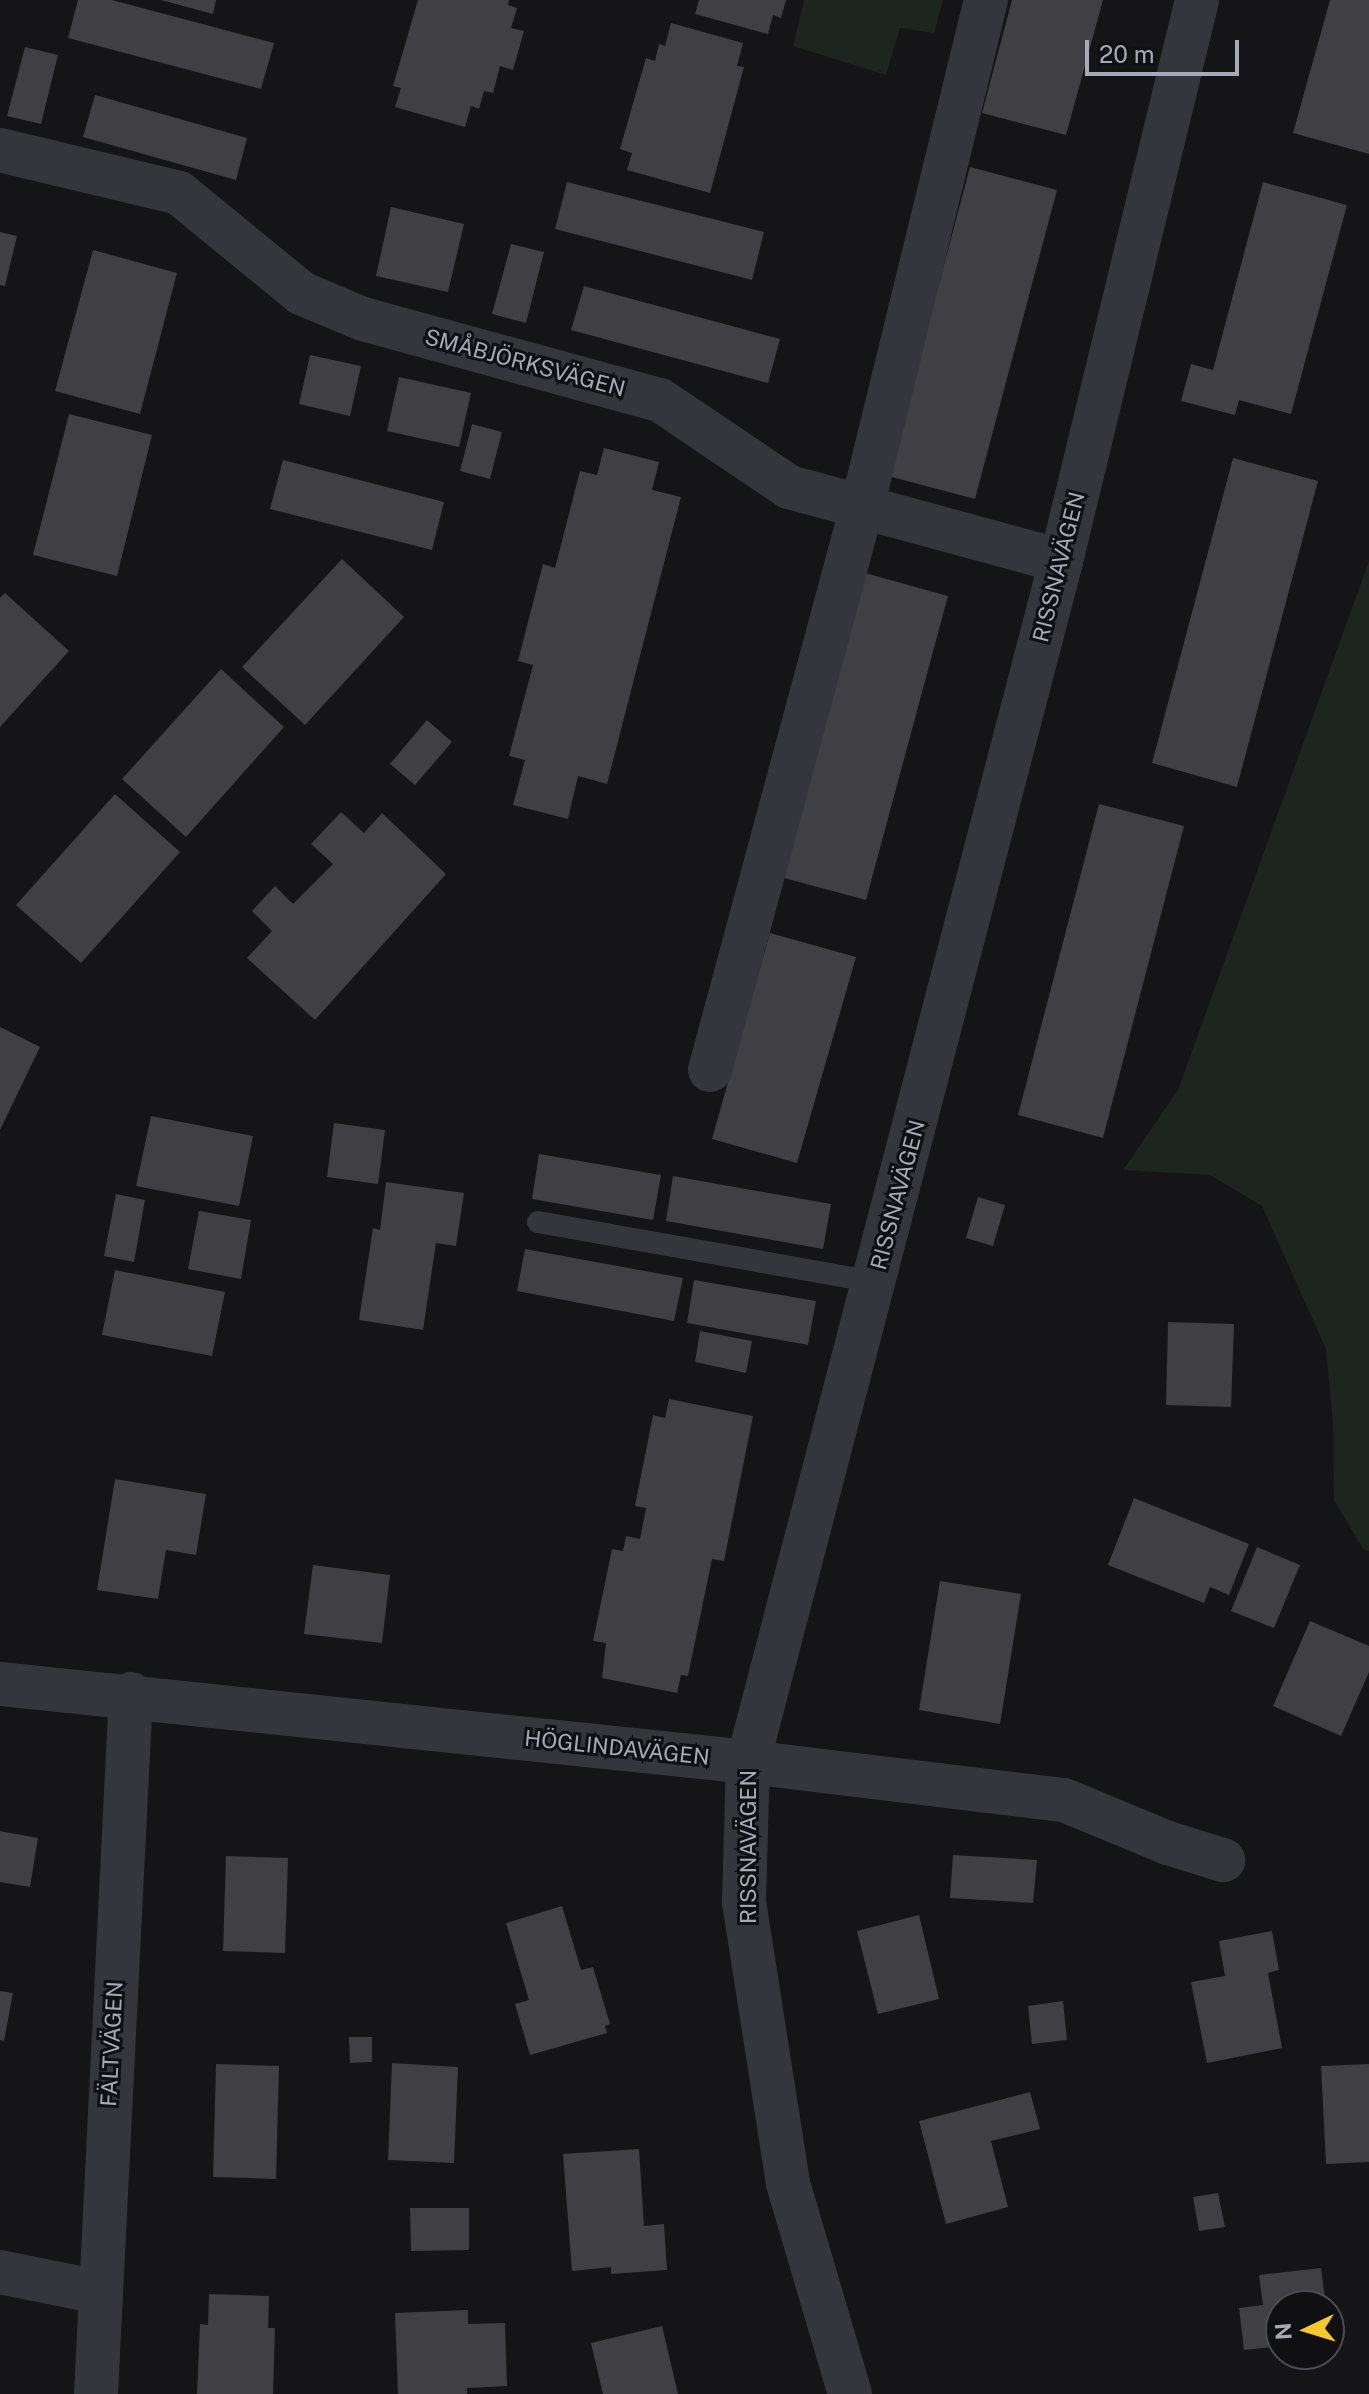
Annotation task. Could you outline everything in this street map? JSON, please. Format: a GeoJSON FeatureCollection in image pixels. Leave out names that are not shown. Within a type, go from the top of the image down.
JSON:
{"type":"FeatureCollection","features":[{"type":"Feature","properties":{"kind":"street"},"geometry":{"type":"LineString","coordinates":[[710,1070],[862,507],[986,0]]}},
{"type":"Feature","properties":{"kind":"street","name":"RISSNAVÄGEN"},"geometry":{"type":"LineString","coordinates":[[850,2394],[788,2183],[744,1902],[748,1762],[1061,561],[1197,0]]}},
{"type":"Feature","properties":{"kind":"street","name":"SMÅBJÖRKSVÄGEN"},"geometry":{"type":"LineString","coordinates":[[0,150],[179,193],[301,293],[363,319],[660,400],[789,487],[1061,561]]}},
{"type":"Feature","properties":{"kind":"street","name":"HÖGLINDAVÄGEN"},"geometry":{"type":"LineString","coordinates":[[0,1684],[131,1694],[1064,1800],[1168,1843],[1223,1860]]}},
{"type":"Feature","properties":{"kind":"street","name":"FÄLTVÄGEN"},"geometry":{"type":"LineString","coordinates":[[96,2394],[131,1694]]}},
{"type":"Feature","properties":{"kind":"street"},"geometry":{"type":"LineString","coordinates":[[0,2272],[99,2292]]}},
{"type":"Feature","properties":{"kind":"lane"},"geometry":{"type":"LineString","coordinates":[[538,1222],[875,1282]]}},
{"type":"Feature","properties":{"kind":"shaded area"},"geometry":{"type":"Polygon","coordinates":[[[804,0],[943,0],[934,33],[900,28],[886,75],[793,46],[804,0]]]}},
{"type":"Feature","properties":{"kind":"shaded area"},"geometry":{"type":"Polygon","coordinates":[[[1369,561],[1369,1551],[1363,1549],[1334,1500],[1333,1423],[1326,1349],[1262,1206],[1210,1175],[1123,1170],[1178,1090],[1369,561]]]}},
{"type":"Feature","properties":{"kind":"building"},"geometry":{"type":"Polygon","coordinates":[[[78,0],[112,0],[274,43],[261,89],[68,38],[78,0]]]}},
{"type":"Feature","properties":{"kind":"building"},"geometry":{"type":"Polygon","coordinates":[[[161,0],[216,0],[213,14],[161,0]]]}},
{"type":"Feature","properties":{"kind":"building"},"geometry":{"type":"Polygon","coordinates":[[[418,0],[509,0],[508,5],[517,8],[511,28],[524,31],[513,70],[500,66],[493,93],[484,91],[479,109],[471,106],[465,127],[395,107],[401,88],[393,86],[418,0]]]}},
{"type":"Feature","properties":{"kind":"building"},"geometry":{"type":"Polygon","coordinates":[[[699,0],[786,0],[781,18],[773,15],[768,34],[695,14],[699,0]]]}},
{"type":"Feature","properties":{"kind":"building"},"geometry":{"type":"Polygon","coordinates":[[[1012,0],[1103,0],[1066,135],[982,113],[1012,0]]]}},
{"type":"Feature","properties":{"kind":"building"},"geometry":{"type":"Polygon","coordinates":[[[1330,0],[1369,0],[1369,154],[1293,133],[1330,0]]]}},
{"type":"Feature","properties":{"kind":"building"},"geometry":{"type":"Polygon","coordinates":[[[671,23],[743,43],[737,66],[744,67],[710,193],[627,170],[632,153],[620,149],[646,58],[655,61],[659,44],[665,46],[671,23]]]}},
{"type":"Feature","properties":{"kind":"building"},"geometry":{"type":"Polygon","coordinates":[[[25,47],[58,55],[41,124],[7,116],[25,47]]]}},
{"type":"Feature","properties":{"kind":"building"},"geometry":{"type":"Polygon","coordinates":[[[95,95],[247,138],[236,180],[83,137],[95,95]]]}},
{"type":"Feature","properties":{"kind":"building"},"geometry":{"type":"Polygon","coordinates":[[[970,167],[1057,190],[975,499],[888,476],[970,167]]]}},
{"type":"Feature","properties":{"kind":"building"},"geometry":{"type":"Polygon","coordinates":[[[567,182],[764,232],[752,280],[555,229],[567,182]]]}},
{"type":"Feature","properties":{"kind":"building"},"geometry":{"type":"Polygon","coordinates":[[[1263,182],[1347,205],[1291,414],[1239,400],[1235,415],[1181,401],[1191,364],[1213,370],[1263,182]]]}},
{"type":"Feature","properties":{"kind":"building"},"geometry":{"type":"Polygon","coordinates":[[[391,207],[464,224],[448,292],[376,276],[391,207]]]}},
{"type":"Feature","properties":{"kind":"building"},"geometry":{"type":"Polygon","coordinates":[[[0,232],[17,236],[5,286],[0,285],[0,232]]]}},
{"type":"Feature","properties":{"kind":"building"},"geometry":{"type":"Polygon","coordinates":[[[511,244],[544,252],[526,323],[492,314],[511,244]]]}},
{"type":"Feature","properties":{"kind":"building"},"geometry":{"type":"Polygon","coordinates":[[[93,250],[177,273],[140,414],[55,391],[93,250]]]}},
{"type":"Feature","properties":{"kind":"building"},"geometry":{"type":"Polygon","coordinates":[[[584,286],[780,339],[768,383],[571,330],[584,286]]]}},
{"type":"Feature","properties":{"kind":"building"},"geometry":{"type":"Polygon","coordinates":[[[310,355],[361,366],[350,416],[299,404],[310,355]]]}},
{"type":"Feature","properties":{"kind":"building"},"geometry":{"type":"Polygon","coordinates":[[[399,377],[471,393],[459,447],[387,431],[399,377]]]}},
{"type":"Feature","properties":{"kind":"building"},"geometry":{"type":"Polygon","coordinates":[[[69,414],[152,435],[117,576],[33,555],[69,414]]]}},
{"type":"Feature","properties":{"kind":"building"},"geometry":{"type":"Polygon","coordinates":[[[472,424],[502,432],[490,479],[460,471],[472,424]]]}},
{"type":"Feature","properties":{"kind":"building"},"geometry":{"type":"Polygon","coordinates":[[[604,448],[659,462],[652,490],[681,497],[607,784],[578,776],[568,819],[513,805],[525,760],[509,756],[533,665],[518,661],[543,564],[555,568],[580,471],[597,475],[604,448]]]}},
{"type":"Feature","properties":{"kind":"building"},"geometry":{"type":"Polygon","coordinates":[[[1233,458],[1318,481],[1237,787],[1152,763],[1233,458]]]}},
{"type":"Feature","properties":{"kind":"building"},"geometry":{"type":"Polygon","coordinates":[[[283,460],[444,502],[432,550],[270,509],[283,460]]]}},
{"type":"Feature","properties":{"kind":"building"},"geometry":{"type":"Polygon","coordinates":[[[342,559],[404,617],[305,725],[242,667],[342,559]]]}},
{"type":"Feature","properties":{"kind":"building"},"geometry":{"type":"Polygon","coordinates":[[[865,573],[948,596],[866,900],[784,878],[865,573]]]}},
{"type":"Feature","properties":{"kind":"building"},"geometry":{"type":"Polygon","coordinates":[[[5,593],[69,651],[0,727],[0,598],[5,593]]]}},
{"type":"Feature","properties":{"kind":"building"},"geometry":{"type":"Polygon","coordinates":[[[221,669],[284,727],[186,837],[122,779],[221,669]]]}},
{"type":"Feature","properties":{"kind":"building"},"geometry":{"type":"Polygon","coordinates":[[[427,720],[452,742],[415,785],[390,764],[427,720]]]}},
{"type":"Feature","properties":{"kind":"building"},"geometry":{"type":"Polygon","coordinates":[[[115,794],[180,852],[81,963],[16,905],[115,794]]]}},
{"type":"Feature","properties":{"kind":"building"},"geometry":{"type":"Polygon","coordinates":[[[1099,804],[1184,826],[1103,1138],[1018,1115],[1099,804]]]}},
{"type":"Feature","properties":{"kind":"building"},"geometry":{"type":"Polygon","coordinates":[[[341,812],[364,833],[382,813],[446,874],[315,1020],[247,958],[272,931],[252,911],[275,886],[293,904],[333,864],[311,844],[341,812]]]}},
{"type":"Feature","properties":{"kind":"building"},"geometry":{"type":"Polygon","coordinates":[[[770,933],[856,957],[797,1163],[712,1139],[770,933]]]}},
{"type":"Feature","properties":{"kind":"building"},"geometry":{"type":"Polygon","coordinates":[[[0,1027],[40,1047],[0,1130],[0,1027]]]}},
{"type":"Feature","properties":{"kind":"building"},"geometry":{"type":"Polygon","coordinates":[[[151,1116],[253,1136],[239,1206],[136,1186],[151,1116]]]}},
{"type":"Feature","properties":{"kind":"building"},"geometry":{"type":"Polygon","coordinates":[[[334,1123],[385,1130],[378,1184],[327,1177],[334,1123]]]}},
{"type":"Feature","properties":{"kind":"building"},"geometry":{"type":"Polygon","coordinates":[[[539,1154],[661,1175],[653,1220],[532,1199],[539,1154]]]}},
{"type":"Feature","properties":{"kind":"building"},"geometry":{"type":"Polygon","coordinates":[[[673,1176],[831,1204],[823,1249],[666,1221],[673,1176]]]}},
{"type":"Feature","properties":{"kind":"building"},"geometry":{"type":"Polygon","coordinates":[[[386,1182],[464,1193],[456,1246],[436,1243],[423,1330],[359,1320],[373,1228],[380,1230],[386,1182]]]}},
{"type":"Feature","properties":{"kind":"building"},"geometry":{"type":"Polygon","coordinates":[[[116,1194],[145,1200],[134,1262],[104,1256],[116,1194]]]}},
{"type":"Feature","properties":{"kind":"building"},"geometry":{"type":"Polygon","coordinates":[[[978,1197],[1005,1205],[993,1246],[966,1238],[978,1197]]]}},
{"type":"Feature","properties":{"kind":"building"},"geometry":{"type":"Polygon","coordinates":[[[199,1211],[251,1220],[241,1279],[188,1269],[199,1211]]]}},
{"type":"Feature","properties":{"kind":"building"},"geometry":{"type":"Polygon","coordinates":[[[525,1249],[683,1278],[674,1321],[517,1291],[525,1249]]]}},
{"type":"Feature","properties":{"kind":"building"},"geometry":{"type":"Polygon","coordinates":[[[115,1270],[225,1292],[212,1356],[102,1335],[115,1270]]]}},
{"type":"Feature","properties":{"kind":"building"},"geometry":{"type":"Polygon","coordinates":[[[694,1280],[816,1301],[808,1345],[687,1323],[694,1280]]]}},
{"type":"Feature","properties":{"kind":"building"},"geometry":{"type":"Polygon","coordinates":[[[1168,1322],[1234,1324],[1231,1407],[1166,1405],[1168,1322]]]}},
{"type":"Feature","properties":{"kind":"building"},"geometry":{"type":"Polygon","coordinates":[[[700,1331],[752,1341],[746,1373],[695,1362],[700,1331]]]}},
{"type":"Feature","properties":{"kind":"building"},"geometry":{"type":"Polygon","coordinates":[[[669,1399],[753,1416],[724,1561],[712,1559],[688,1676],[681,1675],[677,1693],[602,1678],[606,1643],[593,1641],[612,1549],[623,1551],[626,1536],[640,1539],[646,1508],[635,1506],[653,1415],[665,1418],[669,1399]]]}},
{"type":"Feature","properties":{"kind":"building"},"geometry":{"type":"Polygon","coordinates":[[[115,1479],[206,1494],[196,1555],[166,1550],[158,1599],[97,1590],[115,1479]]]}},
{"type":"Feature","properties":{"kind":"building"},"geometry":{"type":"Polygon","coordinates":[[[1134,1498],[1249,1544],[1229,1595],[1210,1587],[1204,1603],[1108,1565],[1134,1498]]]}},
{"type":"Feature","properties":{"kind":"building"},"geometry":{"type":"Polygon","coordinates":[[[1257,1547],[1300,1565],[1274,1628],[1231,1611],[1257,1547]]]}},
{"type":"Feature","properties":{"kind":"building"},"geometry":{"type":"Polygon","coordinates":[[[313,1565],[390,1575],[382,1643],[304,1634],[313,1565]]]}},
{"type":"Feature","properties":{"kind":"building"},"geometry":{"type":"Polygon","coordinates":[[[940,1581],[1021,1594],[1000,1724],[919,1710],[940,1581]]]}},
{"type":"Feature","properties":{"kind":"building"},"geometry":{"type":"Polygon","coordinates":[[[1310,1621],[1369,1646],[1369,1672],[1341,1736],[1273,1706],[1310,1621]]]}},
{"type":"Feature","properties":{"kind":"building"},"geometry":{"type":"Polygon","coordinates":[[[0,1831],[38,1838],[30,1887],[0,1882],[0,1831]]]}},
{"type":"Feature","properties":{"kind":"building"},"geometry":{"type":"Polygon","coordinates":[[[953,1855],[1037,1860],[1033,1903],[950,1898],[953,1855]]]}},
{"type":"Feature","properties":{"kind":"building"},"geometry":{"type":"Polygon","coordinates":[[[226,1856],[288,1858],[285,1953],[223,1951],[226,1856]]]}},
{"type":"Feature","properties":{"kind":"building"},"geometry":{"type":"Polygon","coordinates":[[[562,1906],[581,1970],[593,1967],[610,2024],[605,2026],[607,2033],[530,2055],[515,2004],[529,2000],[506,1923],[562,1906]]]}},
{"type":"Feature","properties":{"kind":"building"},"geometry":{"type":"Polygon","coordinates":[[[919,1915],[939,1999],[878,2014],[857,1931],[919,1915]]]}},
{"type":"Feature","properties":{"kind":"building"},"geometry":{"type":"Polygon","coordinates":[[[1272,1931],[1279,1970],[1268,1973],[1282,2048],[1207,2063],[1191,1982],[1225,1976],[1219,1941],[1272,1931]]]}},
{"type":"Feature","properties":{"kind":"building"},"geometry":{"type":"Polygon","coordinates":[[[0,1991],[13,1993],[4,2041],[0,2040],[0,1991]]]}},
{"type":"Feature","properties":{"kind":"building"},"geometry":{"type":"Polygon","coordinates":[[[1063,2001],[1067,2040],[1032,2044],[1028,2006],[1063,2001]]]}},
{"type":"Feature","properties":{"kind":"building"},"geometry":{"type":"Polygon","coordinates":[[[349,2037],[372,2037],[372,2062],[350,2063],[349,2037]]]}},
{"type":"Feature","properties":{"kind":"building"},"geometry":{"type":"Polygon","coordinates":[[[392,2063],[458,2067],[454,2163],[388,2160],[392,2063]]]}},
{"type":"Feature","properties":{"kind":"building"},"geometry":{"type":"Polygon","coordinates":[[[216,2064],[279,2066],[276,2179],[213,2177],[216,2064]]]}},
{"type":"Feature","properties":{"kind":"building"},"geometry":{"type":"Polygon","coordinates":[[[1369,2064],[1369,2162],[1326,2164],[1321,2066],[1369,2064]]]}},
{"type":"Feature","properties":{"kind":"building"},"geometry":{"type":"Polygon","coordinates":[[[1030,2092],[1040,2129],[991,2141],[1008,2207],[946,2224],[919,2121],[1030,2092]]]}},
{"type":"Feature","properties":{"kind":"building"},"geometry":{"type":"Polygon","coordinates":[[[639,2149],[644,2226],[664,2224],[667,2270],[611,2274],[611,2267],[572,2271],[563,2154],[639,2149]]]}},
{"type":"Feature","properties":{"kind":"building"},"geometry":{"type":"Polygon","coordinates":[[[1218,2193],[1225,2227],[1199,2231],[1193,2197],[1218,2193]]]}},
{"type":"Feature","properties":{"kind":"building"},"geometry":{"type":"Polygon","coordinates":[[[410,2208],[469,2208],[469,2250],[411,2251],[410,2208]]]}},
{"type":"Feature","properties":{"kind":"building"},"geometry":{"type":"Polygon","coordinates":[[[1321,2268],[1324,2290],[1265,2290],[1265,2348],[1244,2350],[1239,2308],[1263,2305],[1259,2275],[1321,2268]]]}},
{"type":"Feature","properties":{"kind":"building"},"geometry":{"type":"Polygon","coordinates":[[[209,2294],[269,2296],[268,2328],[275,2328],[273,2394],[197,2394],[200,2324],[208,2325],[209,2294]]]}},
{"type":"Feature","properties":{"kind":"building"},"geometry":{"type":"Polygon","coordinates":[[[468,2310],[468,2324],[505,2323],[507,2386],[467,2388],[467,2394],[398,2394],[395,2313],[468,2310]]]}},
{"type":"Feature","properties":{"kind":"building"},"geometry":{"type":"Polygon","coordinates":[[[662,2326],[678,2394],[603,2394],[591,2343],[662,2326]]]}}]}
